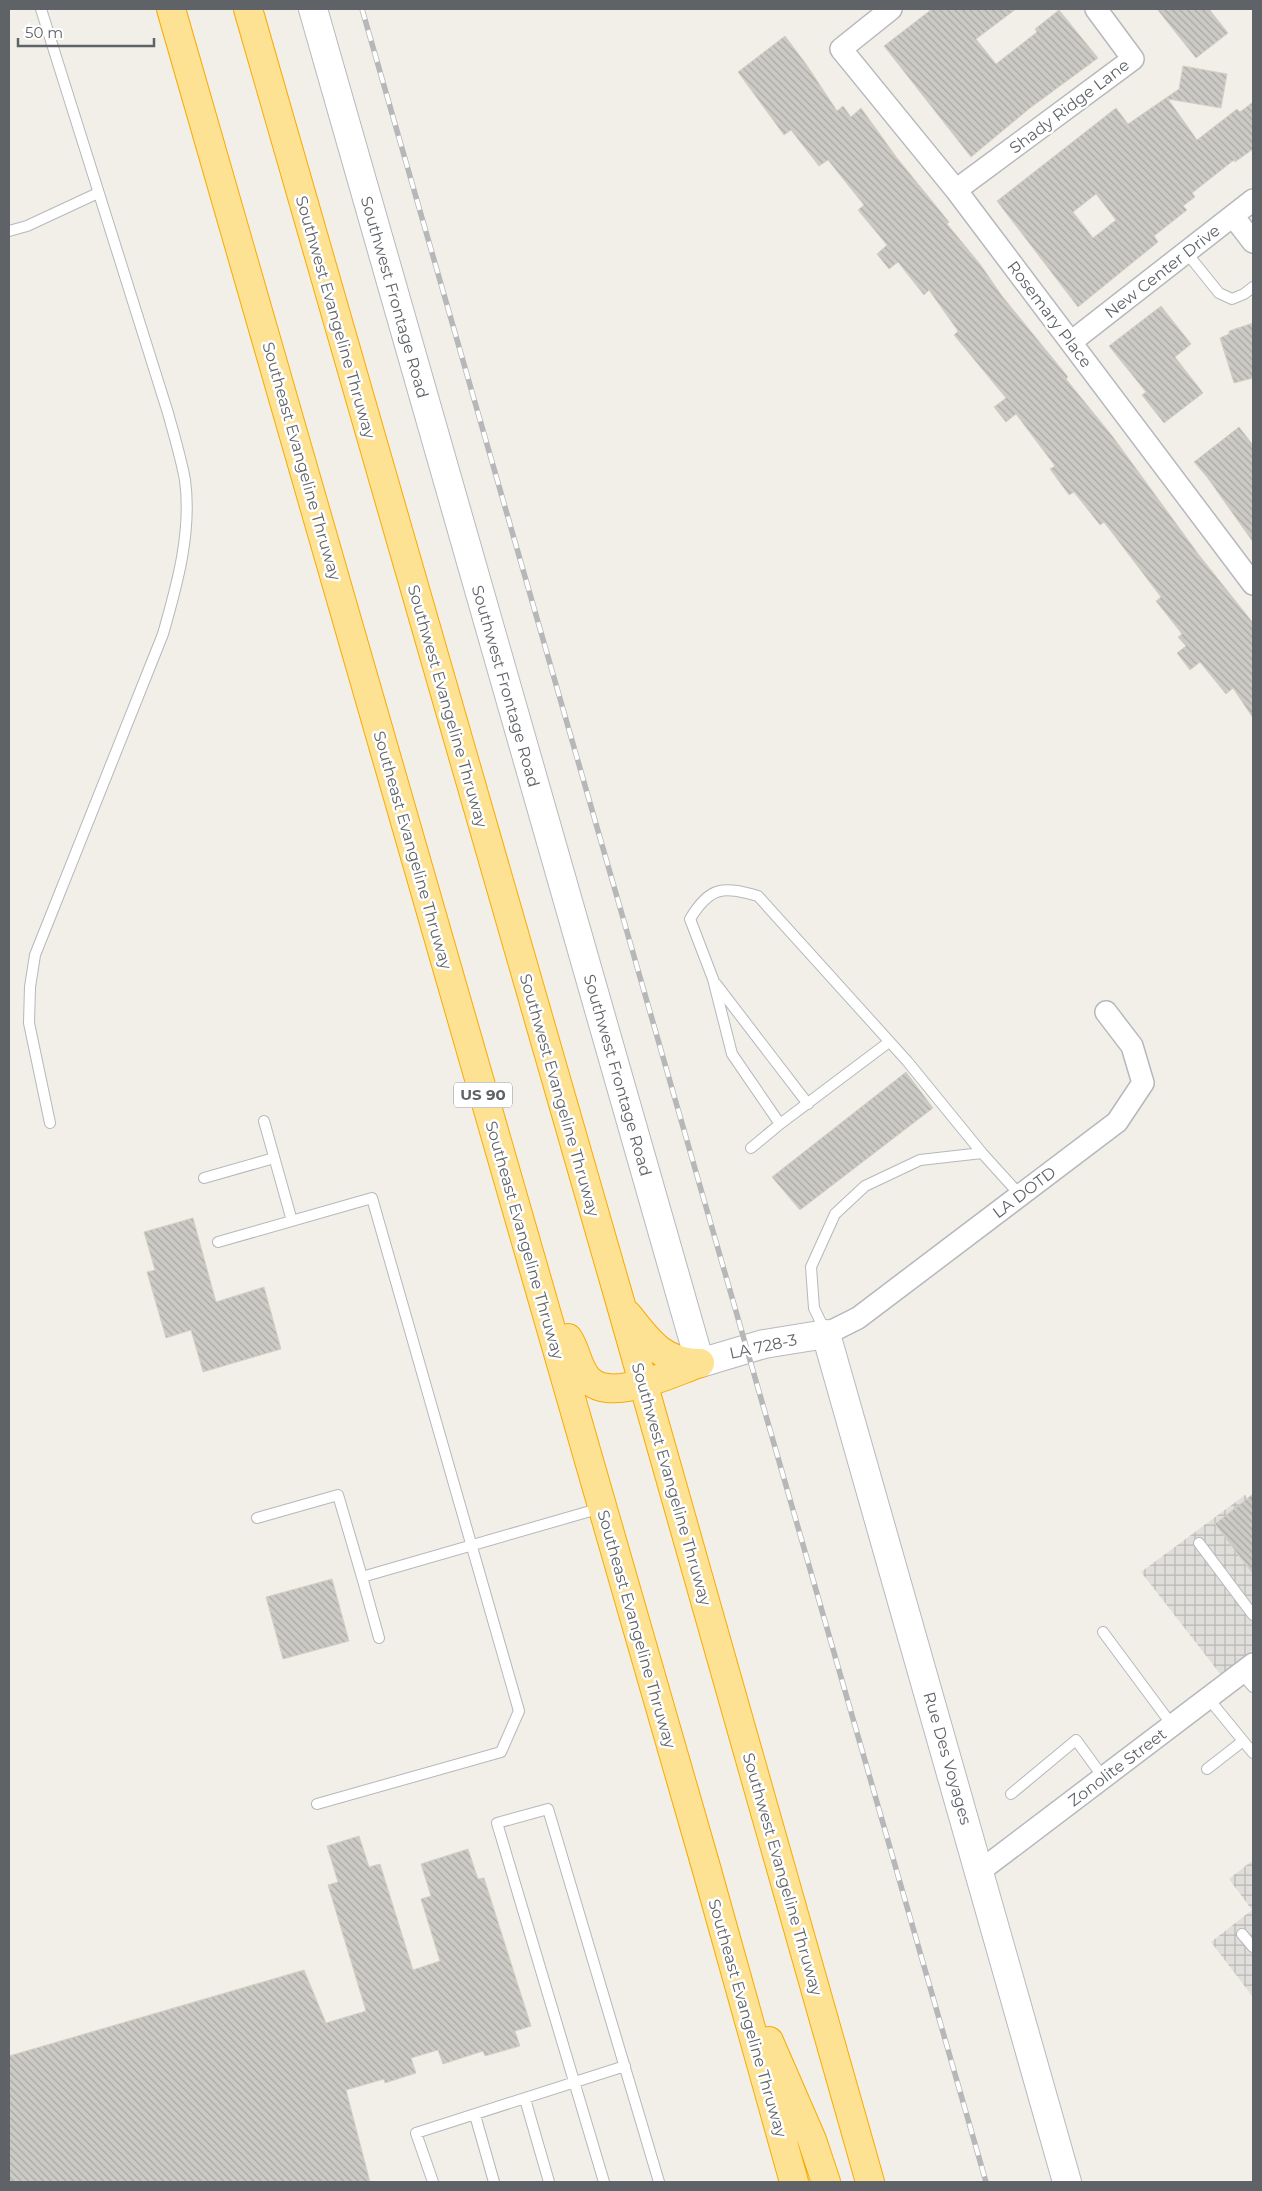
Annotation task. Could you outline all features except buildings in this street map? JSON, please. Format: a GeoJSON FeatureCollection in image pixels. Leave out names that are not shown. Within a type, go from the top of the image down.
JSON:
{"type":"FeatureCollection","features":[{"type":"Feature","properties":{"kind":"highway","name":"Southeast Evangeline Thruway"},"geometry":{"type":"LineString","coordinates":[[171,9],[794,2182]]}},
{"type":"Feature","properties":{"kind":"highway","name":"Southwest Evangeline Thruway"},"geometry":{"type":"LineString","coordinates":[[248,9],[621,1305],[870,2182]]}},
{"type":"Feature","properties":{"kind":"highway"},"geometry":{"type":"LineString","coordinates":[[621,1305],[643,1334],[666,1355],[685,1363],[700,1363]]}},
{"type":"Feature","properties":{"kind":"highway"},"geometry":{"type":"LineString","coordinates":[[544,1308],[570,1340],[580,1368],[594,1384],[615,1390],[700,1363]]}},
{"type":"Feature","properties":{"kind":"highway"},"geometry":{"type":"LineString","coordinates":[[727,1943],[812,2140],[826,2182]]}},
{"type":"Feature","properties":{"kind":"main road","name":"Southwest Frontage Road"},"geometry":{"type":"LineString","coordinates":[[313,9],[700,1363]]}},
{"type":"Feature","properties":{"kind":"main road","name":"LA 728-3"},"geometry":{"type":"LineString","coordinates":[[700,1363],[764,1344],[826,1334]]}},
{"type":"Feature","properties":{"kind":"main road","name":"Rue Des Voyages"},"geometry":{"type":"LineString","coordinates":[[826,1334],[980,1870],[1067,2182]]}},
{"type":"Feature","properties":{"kind":"street","name":"Rosemary Place"},"geometry":{"type":"LineString","coordinates":[[890,9],[841,48],[956,190],[1253,584]]}},
{"type":"Feature","properties":{"kind":"street","name":"Shady Ridge Lane"},"geometry":{"type":"LineString","coordinates":[[956,190],[1133,60],[1096,9]]}},
{"type":"Feature","properties":{"kind":"street","name":"New Center Drive"},"geometry":{"type":"LineString","coordinates":[[1071,342],[1253,200]]}},
{"type":"Feature","properties":{"kind":"street"},"geometry":{"type":"LineString","coordinates":[[1233,216],[1253,242]]}},
{"type":"Feature","properties":{"kind":"street","name":"LA DOTD"},"geometry":{"type":"LineString","coordinates":[[826,1334],[858,1318],[1117,1122],[1143,1083],[1132,1046],[1106,1012]]}},
{"type":"Feature","properties":{"kind":"street","name":"Zonolite Street"},"geometry":{"type":"LineString","coordinates":[[980,1870],[1208,1698],[1249,1675]]}},
{"type":"Feature","properties":{"kind":"lane"},"geometry":{"type":"LineString","coordinates":[[42,9],[168,413],[185,481],[186,531],[178,580],[163,634],[35,955],[30,987],[29,1023],[50,1123]]}},
{"type":"Feature","properties":{"kind":"lane"},"geometry":{"type":"LineString","coordinates":[[9,231],[27,226],[98,193]]}},
{"type":"Feature","properties":{"kind":"lane"},"geometry":{"type":"LineString","coordinates":[[1186,252],[1219,294],[1232,299],[1244,294],[1253,287]]}},
{"type":"Feature","properties":{"kind":"lane"},"geometry":{"type":"LineString","coordinates":[[780,1124],[732,1054],[713,979],[690,919],[700,902],[718,890],[738,890],[758,896],[889,1042],[982,1153],[1020,1195]]}},
{"type":"Feature","properties":{"kind":"lane"},"geometry":{"type":"LineString","coordinates":[[713,979],[808,1104]]}},
{"type":"Feature","properties":{"kind":"lane"},"geometry":{"type":"LineString","coordinates":[[751,1148],[889,1042]]}},
{"type":"Feature","properties":{"kind":"lane"},"geometry":{"type":"LineString","coordinates":[[264,1121],[292,1221]]}},
{"type":"Feature","properties":{"kind":"lane"},"geometry":{"type":"LineString","coordinates":[[826,1334],[814,1308],[811,1267],[836,1214],[865,1186],[920,1160],[982,1153]]}},
{"type":"Feature","properties":{"kind":"lane"},"geometry":{"type":"LineString","coordinates":[[204,1178],[274,1158]]}},
{"type":"Feature","properties":{"kind":"lane"},"geometry":{"type":"LineString","coordinates":[[218,1242],[372,1198],[519,1711],[500,1752],[317,1804]]}},
{"type":"Feature","properties":{"kind":"lane"},"geometry":{"type":"LineString","coordinates":[[257,1518],[338,1495],[380,1638]]}},
{"type":"Feature","properties":{"kind":"lane"},"geometry":{"type":"LineString","coordinates":[[362,1577],[602,1507]]}},
{"type":"Feature","properties":{"kind":"lane"},"geometry":{"type":"LineString","coordinates":[[1199,1543],[1253,1615]]}},
{"type":"Feature","properties":{"kind":"lane"},"geometry":{"type":"LineString","coordinates":[[1104,1632],[1172,1725]]}},
{"type":"Feature","properties":{"kind":"lane"},"geometry":{"type":"LineString","coordinates":[[1208,1698],[1253,1754]]}},
{"type":"Feature","properties":{"kind":"lane"},"geometry":{"type":"LineString","coordinates":[[1011,1794],[1076,1740],[1103,1777]]}},
{"type":"Feature","properties":{"kind":"lane"},"geometry":{"type":"LineString","coordinates":[[1207,1769],[1243,1741]]}},
{"type":"Feature","properties":{"kind":"lane"},"geometry":{"type":"LineString","coordinates":[[604,2182],[498,1823],[548,1809],[659,2182]]}},
{"type":"Feature","properties":{"kind":"lane"},"geometry":{"type":"LineString","coordinates":[[1242,1934],[1253,1947]]}},
{"type":"Feature","properties":{"kind":"lane"},"geometry":{"type":"LineString","coordinates":[[433,2182],[416,2133],[575,2084],[625,2066]]}},
{"type":"Feature","properties":{"kind":"lane"},"geometry":{"type":"LineString","coordinates":[[525,2099],[549,2182]]}},
{"type":"Feature","properties":{"kind":"lane"},"geometry":{"type":"LineString","coordinates":[[475,2115],[494,2182]]}},
{"type":"Feature","properties":{"kind":"shaded area"},"geometry":{"type":"Polygon","coordinates":[[[1245,1495],[1253,1505],[1253,1650],[1221,1675],[1141,1572],[1245,1495]]]}},
{"type":"Feature","properties":{"kind":"shaded area"},"geometry":{"type":"Polygon","coordinates":[[[1253,1860],[1253,1997],[1211,1942],[1252,1910],[1229,1879],[1253,1860]]]}},
{"type":"Feature","properties":{"kind":"railway"},"geometry":{"type":"LineString","coordinates":[[362,9],[986,2182]]}}]}
